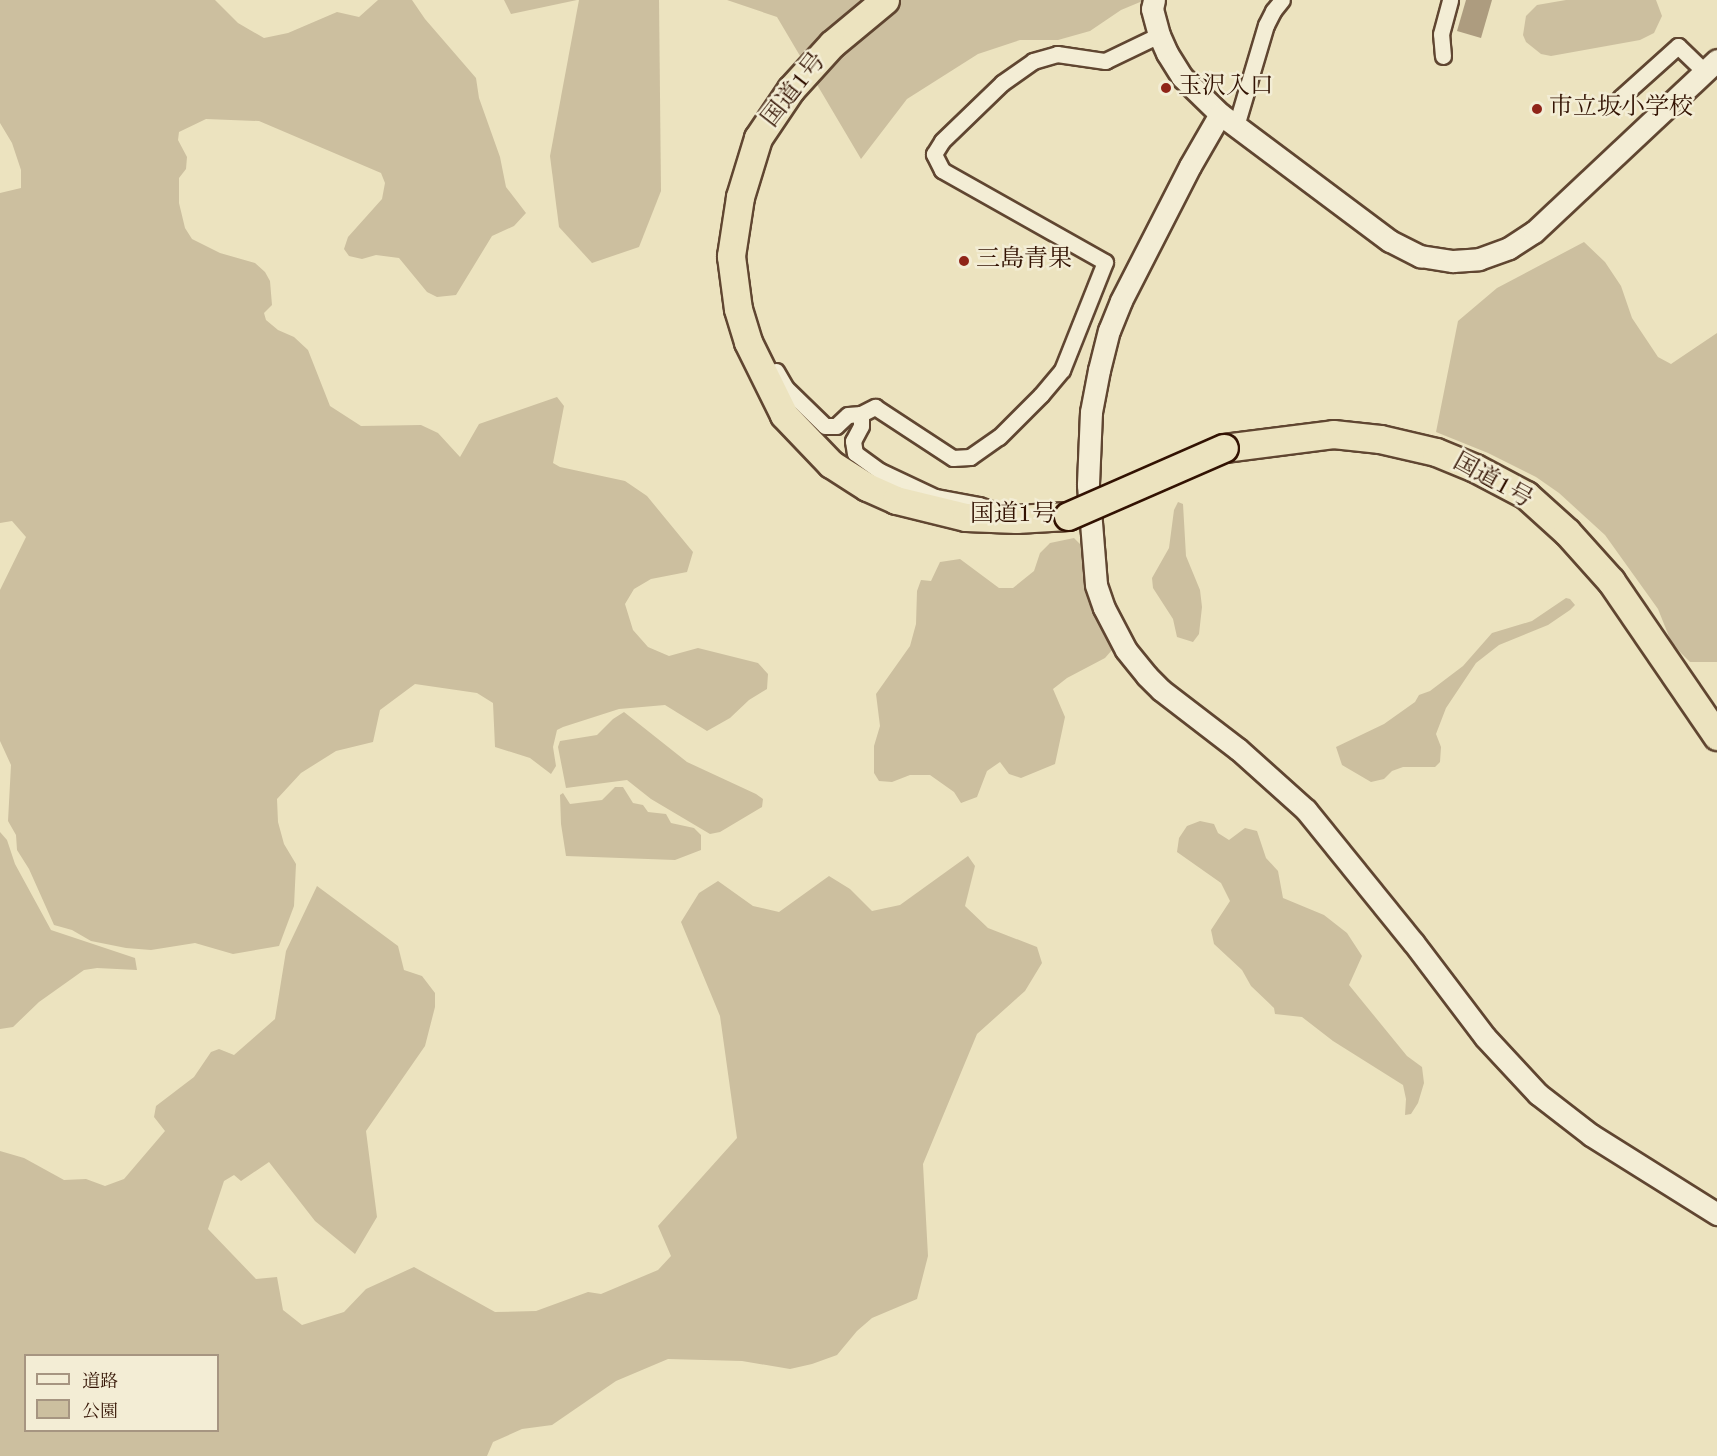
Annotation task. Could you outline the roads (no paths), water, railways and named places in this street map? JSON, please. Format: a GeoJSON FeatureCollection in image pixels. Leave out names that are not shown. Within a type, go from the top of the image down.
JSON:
{"type":"FeatureCollection","features":[{"type":"Feature","properties":{"kind":"highway","name":"国道1号"},"geometry":{"type":"LineString","coordinates":[[885,0],[832,44],[791,88],[758,138],[740,197],[731,256],[738,309],[748,342],[784,415],[831,464],[867,487],[896,500],[966,518],[1016,519],[1068,516],[1224,448],[1333,435],[1380,439],[1425,450],[1475,468],[1526,495],[1567,532],[1611,581],[1717,736]]}},
{"type":"Feature","properties":{"kind":"street"},"geometry":{"type":"LineString","coordinates":[[1154,0],[1152,9],[1159,35],[1182,77],[1228,120],[1389,241],[1420,256],[1453,261],[1479,259],[1509,248],[1534,232],[1711,66],[1678,46],[1620,98]]}},
{"type":"Feature","properties":{"kind":"street"},"geometry":{"type":"LineString","coordinates":[[1282,0],[1266,25],[1228,120],[1190,166],[1121,301],[1109,330],[1091,412],[1088,485],[1095,585],[1126,650],[1147,676],[1161,690],[1246,756],[1306,810],[1413,942],[1485,1037],[1538,1094],[1591,1135],[1717,1214]]}},
{"type":"Feature","properties":{"kind":"street"},"geometry":{"type":"LineString","coordinates":[[1443,56],[1441,34],[1450,0]]}},
{"type":"Feature","properties":{"kind":"street"},"geometry":{"type":"LineString","coordinates":[[748,342],[767,355],[786,388],[825,426],[836,426],[848,415],[861,414],[875,407],[953,458],[969,457],[999,437],[1041,395],[1062,370],[1105,262],[942,170],[934,154],[942,141],[1002,83],[1033,61],[1057,54],[1105,61],[1159,35]]}},
{"type":"Feature","properties":{"kind":"street"},"geometry":{"type":"LineString","coordinates":[[861,414],[861,426],[853,441],[855,453],[880,471],[935,497],[979,505],[1016,519]]}},
{"type":"Feature","properties":{"kind":"place","name":"玉沢入口"},"geometry":{"type":"Point","coordinates":[1166,88]}},
{"type":"Feature","properties":{"kind":"place","name":"市立坂小学校"},"geometry":{"type":"Point","coordinates":[1537,109]}},
{"type":"Feature","properties":{"kind":"place","name":"三島青果"},"geometry":{"type":"Point","coordinates":[964,261]}}]}
